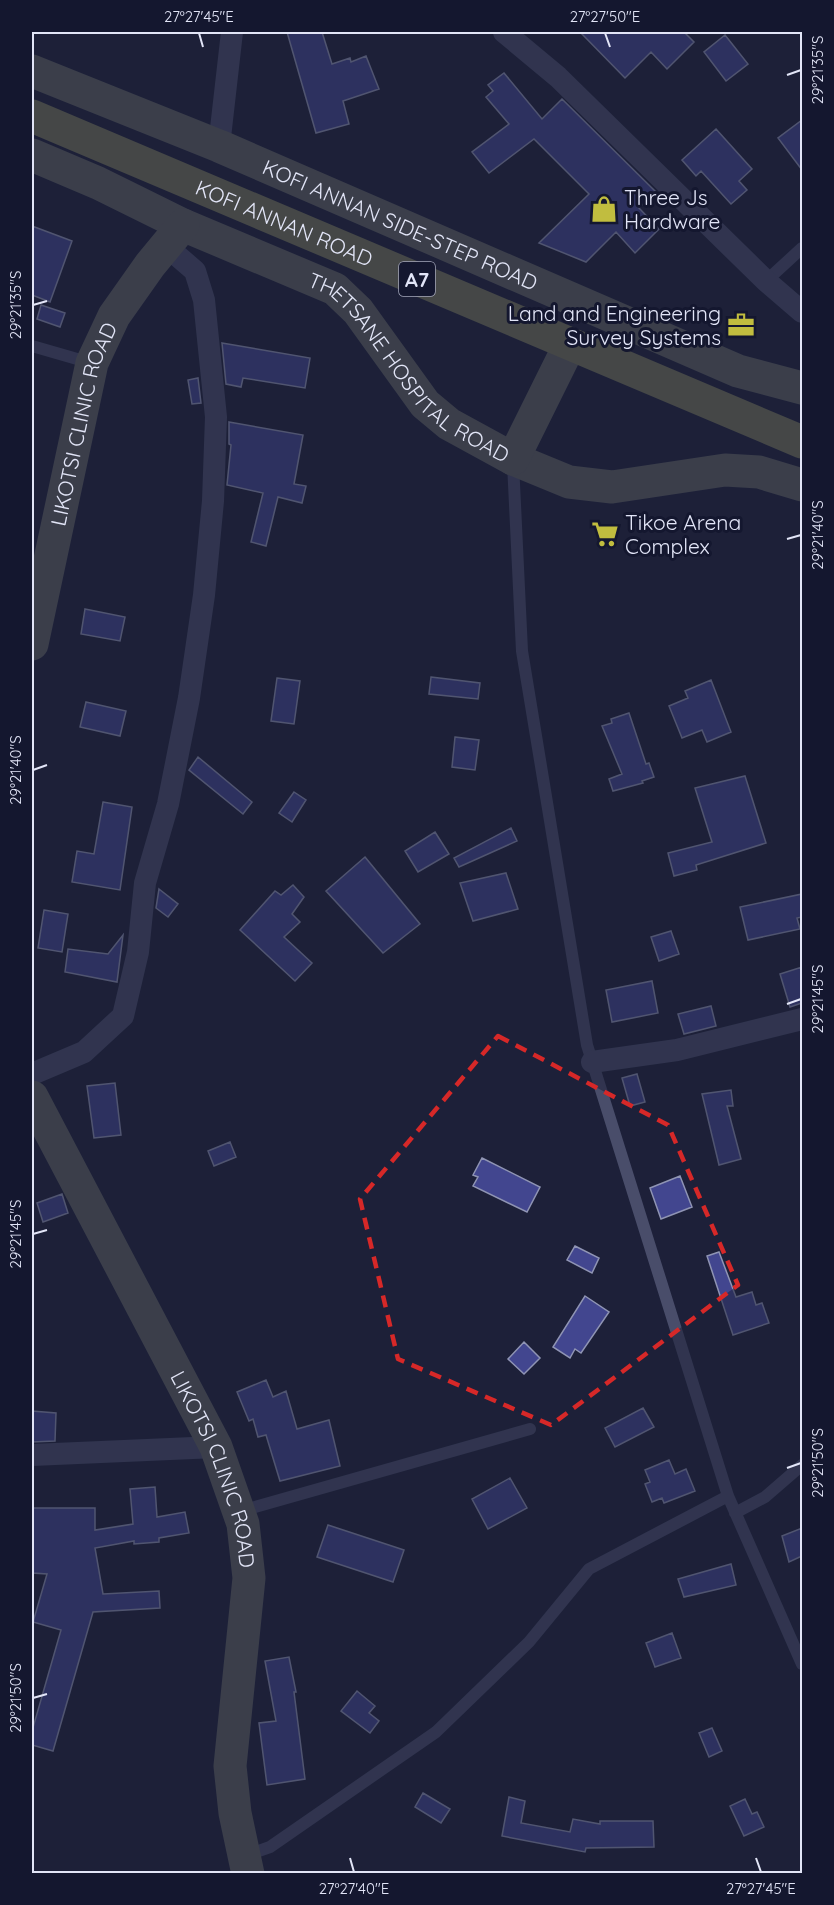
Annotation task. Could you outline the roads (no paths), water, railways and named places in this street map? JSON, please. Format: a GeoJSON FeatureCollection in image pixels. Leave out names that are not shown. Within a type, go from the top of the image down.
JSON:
{"type":"FeatureCollection","features":[{"type":"Feature","properties":{"kind":"main road","name":"KOFI ANNAN ROAD"},"geometry":{"type":"LineString","coordinates":[[32,116],[802,442]]}},
{"type":"Feature","properties":{"kind":"street"},"geometry":{"type":"LineString","coordinates":[[219,146],[232,32]]}},
{"type":"Feature","properties":{"kind":"street"},"geometry":{"type":"LineString","coordinates":[[504,32],[558,77],[766,281],[802,312]]}},
{"type":"Feature","properties":{"kind":"street","name":"KOFI ANNAN SIDE-STEP ROAD"},"geometry":{"type":"LineString","coordinates":[[32,71],[219,146],[738,371],[802,388]]}},
{"type":"Feature","properties":{"kind":"street","name":"THETSANE HOSPITAL ROAD"},"geometry":{"type":"LineString","coordinates":[[33,161],[98,183],[175,236],[335,290],[358,311],[425,404],[449,424],[513,459],[569,482],[612,487],[725,470],[759,472],[802,485]]}},
{"type":"Feature","properties":{"kind":"street"},"geometry":{"type":"LineString","coordinates":[[32,1074],[84,1052],[123,1016],[138,952],[145,883],[168,804],[189,698],[204,595],[213,501],[216,417],[204,300],[195,271],[175,236]]}},
{"type":"Feature","properties":{"kind":"street","name":"LIKOTSI CLINIC ROAD"},"geometry":{"type":"LineString","coordinates":[[33,627],[92,363],[114,316],[175,236]]}},
{"type":"Feature","properties":{"kind":"street"},"geometry":{"type":"LineString","coordinates":[[513,459],[570,344]]}},
{"type":"Feature","properties":{"kind":"street"},"geometry":{"type":"LineString","coordinates":[[592,1062],[677,1050],[802,1019]]}},
{"type":"Feature","properties":{"kind":"street","name":"LIKOTSI CLINIC ROAD"},"geometry":{"type":"LineString","coordinates":[[32,1098],[216,1447],[240,1512],[249,1578],[230,1766],[245,1865]]}},
{"type":"Feature","properties":{"kind":"street"},"geometry":{"type":"LineString","coordinates":[[32,1455],[216,1447]]}},
{"type":"Feature","properties":{"kind":"lane"},"geometry":{"type":"LineString","coordinates":[[766,281],[802,248]]}},
{"type":"Feature","properties":{"kind":"lane"},"geometry":{"type":"LineString","coordinates":[[32,346],[92,363]]}},
{"type":"Feature","properties":{"kind":"lane"},"geometry":{"type":"LineString","coordinates":[[513,459],[522,651],[587,1045],[728,1496],[802,1663]]}},
{"type":"Feature","properties":{"kind":"lane"},"geometry":{"type":"LineString","coordinates":[[240,1512],[530,1429]]}},
{"type":"Feature","properties":{"kind":"lane"},"geometry":{"type":"LineString","coordinates":[[735,1513],[765,1497],[802,1465]]}},
{"type":"Feature","properties":{"kind":"lane"},"geometry":{"type":"LineString","coordinates":[[245,1865],[436,1732],[530,1642],[589,1569],[728,1496]]}},
{"type":"Feature","properties":{"kind":"place","name":"Three Js Hardware"},"geometry":{"type":"Point","coordinates":[604,209]}},
{"type":"Feature","properties":{"kind":"place","name":"Land and Engineering Survey Systems"},"geometry":{"type":"Point","coordinates":[741,325]}},
{"type":"Feature","properties":{"kind":"place","name":"Tikoe Arena Complex"},"geometry":{"type":"Point","coordinates":[605,534]}}]}
